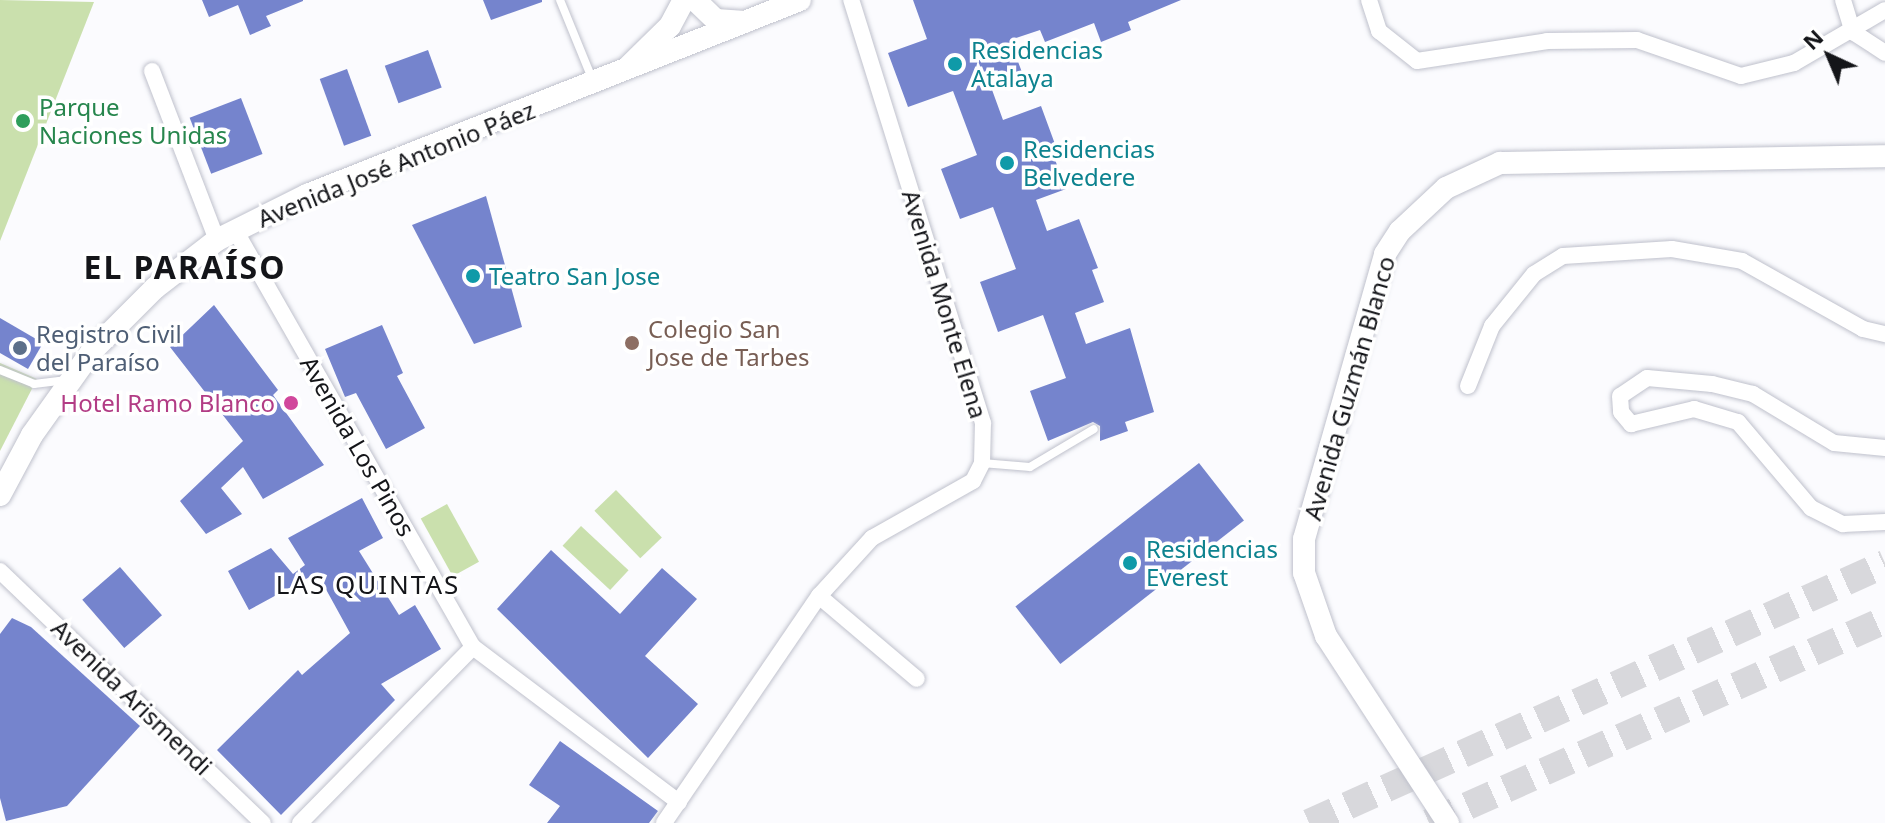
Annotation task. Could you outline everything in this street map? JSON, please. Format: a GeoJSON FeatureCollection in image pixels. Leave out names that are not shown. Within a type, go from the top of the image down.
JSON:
{"type":"FeatureCollection","features":[{"type":"Feature","properties":{"kind":"street"},"geometry":{"type":"LineString","coordinates":[[618,77],[670,26],[684,0]]}},
{"type":"Feature","properties":{"kind":"street"},"geometry":{"type":"LineString","coordinates":[[695,0],[716,20],[753,21]]}},
{"type":"Feature","properties":{"kind":"street","name":"Avenida José Antonio Páez"},"geometry":{"type":"LineString","coordinates":[[0,495],[68,380],[155,288],[226,235],[307,195],[618,77],[800,0]]}},
{"type":"Feature","properties":{"kind":"street","name":"Avenida Monte Elena"},"geometry":{"type":"LineString","coordinates":[[851,0],[983,423],[982,463]]}},
{"type":"Feature","properties":{"kind":"street"},"geometry":{"type":"LineString","coordinates":[[1369,0],[1379,31],[1417,61],[1547,41],[1637,40],[1741,76],[1769,73],[1853,32],[1885,10]]}},
{"type":"Feature","properties":{"kind":"street"},"geometry":{"type":"LineString","coordinates":[[1843,0],[1853,32],[1883,52]]}},
{"type":"Feature","properties":{"kind":"street","name":"Avenida Los Pinos"},"geometry":{"type":"LineString","coordinates":[[152,71],[226,235],[473,647],[679,802]]}},
{"type":"Feature","properties":{"kind":"street","name":"Avenida Guzmán Blanco"},"geometry":{"type":"LineString","coordinates":[[1448,823],[1326,636],[1304,573],[1304,539],[1385,254],[1400,231],[1446,188],[1500,163],[1885,156]]}},
{"type":"Feature","properties":{"kind":"street"},"geometry":{"type":"LineString","coordinates":[[1468,386],[1492,326],[1534,274],[1563,256],[1672,249],[1742,261],[1863,329],[1885,334]]}},
{"type":"Feature","properties":{"kind":"street"},"geometry":{"type":"LineString","coordinates":[[1885,448],[1834,443],[1753,394],[1712,384],[1647,378],[1620,396],[1621,412],[1631,424],[1694,409],[1738,422],[1811,508],[1843,524],[1885,522]]}},
{"type":"Feature","properties":{"kind":"street"},"geometry":{"type":"LineString","coordinates":[[664,823],[819,596],[872,538],[973,481],[982,463]]}},
{"type":"Feature","properties":{"kind":"street","name":"Avenida Arismendi"},"geometry":{"type":"LineString","coordinates":[[0,571],[263,823]]}},
{"type":"Feature","properties":{"kind":"street"},"geometry":{"type":"LineString","coordinates":[[819,596],[917,679]]}},
{"type":"Feature","properties":{"kind":"street"},"geometry":{"type":"LineString","coordinates":[[300,823],[473,647]]}},
{"type":"Feature","properties":{"kind":"lane"},"geometry":{"type":"LineString","coordinates":[[560,0],[595,85]]}},
{"type":"Feature","properties":{"kind":"lane"},"geometry":{"type":"LineString","coordinates":[[0,370],[34,384],[68,380]]}},
{"type":"Feature","properties":{"kind":"lane"},"geometry":{"type":"LineString","coordinates":[[982,463],[1030,467],[1094,429]]}},
{"type":"Feature","properties":{"kind":"green space","name":"Parque Naciones Unidas"},"geometry":{"type":"Polygon","coordinates":[[[0,0],[94,2],[0,241],[0,0]]]}},
{"type":"Feature","properties":{"kind":"green space"},"geometry":{"type":"Polygon","coordinates":[[[0,363],[37,379],[0,451],[0,363]]]}},
{"type":"Feature","properties":{"kind":"green space"},"geometry":{"type":"Polygon","coordinates":[[[616,490],[662,537],[640,558],[594,511],[616,490]]]}},
{"type":"Feature","properties":{"kind":"green space"},"geometry":{"type":"Polygon","coordinates":[[[447,504],[479,562],[453,576],[421,519],[447,504]]]}},
{"type":"Feature","properties":{"kind":"green space"},"geometry":{"type":"Polygon","coordinates":[[[581,526],[629,570],[610,590],[563,546],[581,526]]]}},
{"type":"Feature","properties":{"kind":"building"},"geometry":{"type":"Polygon","coordinates":[[[202,0],[303,1],[266,16],[271,26],[250,35],[238,5],[209,17],[202,0]]]}},
{"type":"Feature","properties":{"kind":"building"},"geometry":{"type":"Polygon","coordinates":[[[483,0],[542,0],[542,2],[491,20],[483,0]]]}},
{"type":"Feature","properties":{"kind":"building"},"geometry":{"type":"Polygon","coordinates":[[[913,0],[1181,0],[1128,22],[1131,30],[1101,42],[1094,23],[1045,42],[1040,30],[1010,40],[1023,75],[991,87],[1003,120],[1041,106],[1059,155],[1054,157],[1066,189],[1036,200],[1047,231],[1079,219],[1098,268],[1092,270],[1104,302],[1075,313],[1086,344],[1130,328],[1154,412],[1125,422],[1128,431],[1100,441],[1100,426],[1093,422],[1048,441],[1030,391],[1066,378],[1043,315],[998,332],[980,282],[1016,269],[993,207],[960,219],[941,169],[977,155],[953,91],[908,107],[888,53],[927,39],[913,0]]]}},
{"type":"Feature","properties":{"kind":"building"},"geometry":{"type":"Polygon","coordinates":[[[428,50],[442,88],[398,103],[385,66],[428,50]]]}},
{"type":"Feature","properties":{"kind":"building"},"geometry":{"type":"Polygon","coordinates":[[[347,69],[371,136],[344,146],[320,79],[347,69]]]}},
{"type":"Feature","properties":{"kind":"building"},"geometry":{"type":"Polygon","coordinates":[[[241,98],[263,154],[211,174],[190,118],[241,98]]]}},
{"type":"Feature","properties":{"kind":"building","name":"Teatro San Jose"},"geometry":{"type":"Polygon","coordinates":[[[486,196],[522,327],[474,344],[412,225],[486,196]]]}},
{"type":"Feature","properties":{"kind":"building"},"geometry":{"type":"Polygon","coordinates":[[[214,305],[278,390],[273,395],[324,465],[263,499],[243,467],[221,488],[242,514],[206,534],[180,501],[243,441],[170,347],[214,305]]]}},
{"type":"Feature","properties":{"kind":"building","name":"Registro Civil del Paraíso"},"geometry":{"type":"Polygon","coordinates":[[[0,318],[43,343],[28,369],[0,353],[0,318]]]}},
{"type":"Feature","properties":{"kind":"building"},"geometry":{"type":"Polygon","coordinates":[[[382,325],[403,373],[397,376],[425,428],[386,449],[356,393],[345,397],[325,349],[382,325]]]}},
{"type":"Feature","properties":{"kind":"building","name":"Residencias Everest"},"geometry":{"type":"Polygon","coordinates":[[[1199,463],[1244,521],[1060,664],[1015,606],[1199,463]]]}},
{"type":"Feature","properties":{"kind":"building"},"geometry":{"type":"Polygon","coordinates":[[[362,498],[383,538],[359,551],[399,615],[415,605],[441,649],[381,684],[395,700],[281,815],[217,750],[298,670],[302,675],[350,633],[317,573],[249,610],[228,571],[271,548],[293,574],[305,565],[288,538],[362,498]]]}},
{"type":"Feature","properties":{"kind":"building"},"geometry":{"type":"Polygon","coordinates":[[[551,550],[620,614],[662,568],[697,599],[645,656],[698,704],[648,758],[497,609],[551,550]]]}},
{"type":"Feature","properties":{"kind":"building"},"geometry":{"type":"Polygon","coordinates":[[[120,567],[162,615],[124,648],[82,600],[120,567]]]}},
{"type":"Feature","properties":{"kind":"building"},"geometry":{"type":"Polygon","coordinates":[[[12,618],[31,627],[140,726],[67,806],[6,821],[0,798],[0,634],[12,618]]]}},
{"type":"Feature","properties":{"kind":"building"},"geometry":{"type":"Polygon","coordinates":[[[560,741],[658,811],[649,823],[547,823],[560,806],[529,785],[560,741]]]}},
{"type":"Feature","properties":{"kind":"tunnel"},"geometry":{"type":"LineString","coordinates":[[1309,823],[1885,564]]}},
{"type":"Feature","properties":{"kind":"tunnel"},"geometry":{"type":"LineString","coordinates":[[1429,823],[1885,620]]}},
{"type":"Feature","properties":{"kind":"place","name":"Residencias Atalaya"},"geometry":{"type":"Point","coordinates":[955,64]}},
{"type":"Feature","properties":{"kind":"place","name":"Parque Naciones Unidas"},"geometry":{"type":"Point","coordinates":[23,121]}},
{"type":"Feature","properties":{"kind":"place","name":"Residencias Belvedere"},"geometry":{"type":"Point","coordinates":[1007,163]}},
{"type":"Feature","properties":{"kind":"place","name":"Teatro San Jose"},"geometry":{"type":"Point","coordinates":[473,276]}},
{"type":"Feature","properties":{"kind":"place","name":"Colegio San Jose de Tarbes"},"geometry":{"type":"Point","coordinates":[632,343]}},
{"type":"Feature","properties":{"kind":"place","name":"Registro Civil del Paraíso"},"geometry":{"type":"Point","coordinates":[20,348]}},
{"type":"Feature","properties":{"kind":"place","name":"Hotel Ramo Blanco"},"geometry":{"type":"Point","coordinates":[291,403]}},
{"type":"Feature","properties":{"kind":"place","name":"Residencias Everest"},"geometry":{"type":"Point","coordinates":[1130,563]}},
{"type":"Feature","properties":{"kind":"district","name":"EL PARAÍSO"},"geometry":{"type":"Point","coordinates":[185,267]}},
{"type":"Feature","properties":{"kind":"district","name":"LAS QUINTAS"},"geometry":{"type":"Point","coordinates":[368,585]}}]}
